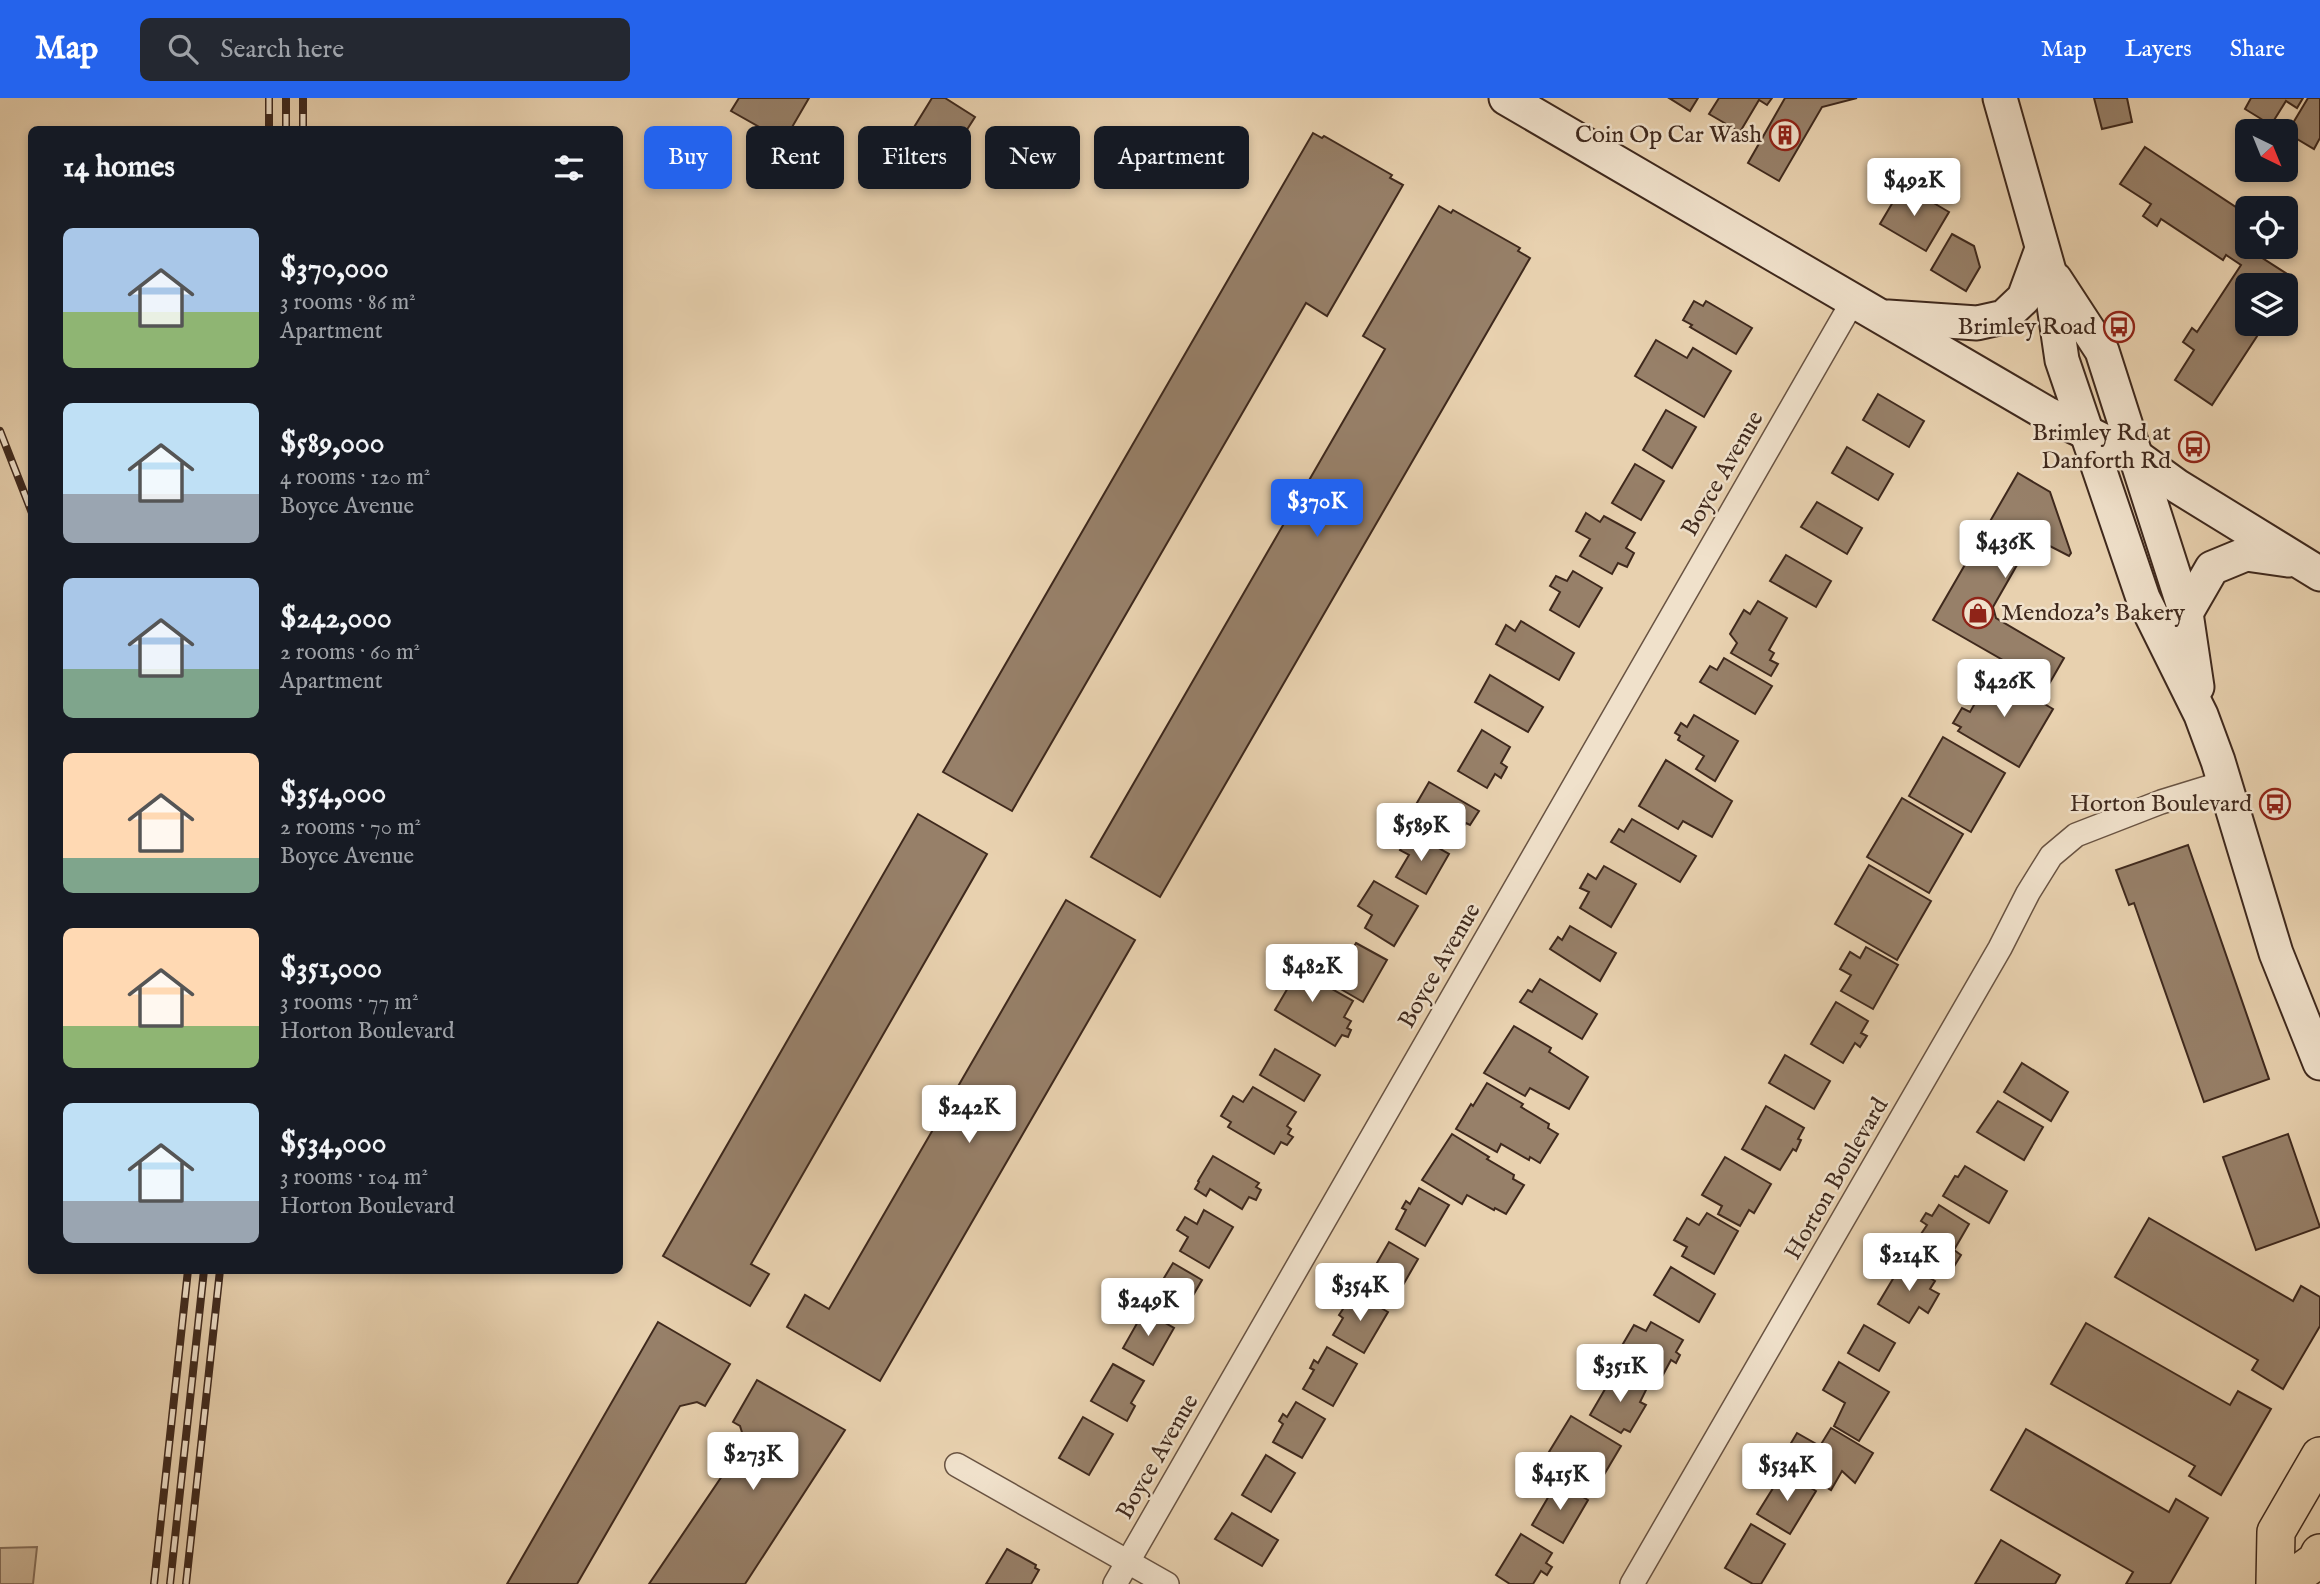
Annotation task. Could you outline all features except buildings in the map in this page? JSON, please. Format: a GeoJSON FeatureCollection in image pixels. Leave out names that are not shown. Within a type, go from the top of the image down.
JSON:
{"type":"FeatureCollection","features":[{"type":"Feature","properties":{"kind":"main road"},"geometry":{"type":"LineString","coordinates":[[1506,98],[2046,413],[2137,457],[2177,486],[2309,568]]}},
{"type":"Feature","properties":{"kind":"main road"},"geometry":{"type":"LineString","coordinates":[[2000,98],[2046,260],[2062,360],[2143,598],[2201,715],[2226,782],[2276,953],[2320,1063]]}},
{"type":"Feature","properties":{"kind":"main road"},"geometry":{"type":"LineString","coordinates":[[1866,309],[1977,323],[2004,317],[2024,298],[2046,260]]}},
{"type":"Feature","properties":{"kind":"main road"},"geometry":{"type":"LineString","coordinates":[[2046,260],[2102,351],[2186,613],[2201,715]]}},
{"type":"Feature","properties":{"kind":"main road"},"geometry":{"type":"LineString","coordinates":[[2186,613],[2212,568],[2246,554],[2309,568]]}},
{"type":"Feature","properties":{"kind":"main road"},"geometry":{"type":"LineString","coordinates":[[2275,1584],[2276,1532],[2320,1456]]}},
{"type":"Feature","properties":{"kind":"main road"},"geometry":{"type":"LineString","coordinates":[[2284,1584],[2316,1560],[2320,1553]]}},
{"type":"Feature","properties":{"kind":"street","name":"Boyce Avenue"},"geometry":{"type":"LineString","coordinates":[[1115,1584],[1866,309]]}},
{"type":"Feature","properties":{"kind":"street","name":"Horton Boulevard"},"geometry":{"type":"LineString","coordinates":[[1632,1584],[2051,856],[2076,835],[2161,802],[2226,782]]}},
{"type":"Feature","properties":{"kind":"street"},"geometry":{"type":"LineString","coordinates":[[957,1465],[1167,1584]]}},
{"type":"Feature","properties":{"kind":"shaded area"},"geometry":{"type":"Polygon","coordinates":[[[37,1547],[33,1584],[0,1584],[0,1548],[37,1547]]]}},
{"type":"Feature","properties":{"kind":"railway"},"geometry":{"type":"LineString","coordinates":[[269,98],[269,126]]}},
{"type":"Feature","properties":{"kind":"railway"},"geometry":{"type":"LineString","coordinates":[[286,98],[286,126]]}},
{"type":"Feature","properties":{"kind":"railway"},"geometry":{"type":"LineString","coordinates":[[303,98],[303,126]]}},
{"type":"Feature","properties":{"kind":"railway"},"geometry":{"type":"LineString","coordinates":[[0,431],[28,503]]}},
{"type":"Feature","properties":{"kind":"railway"},"geometry":{"type":"LineString","coordinates":[[154,1584],[188,1274]]}},
{"type":"Feature","properties":{"kind":"railway"},"geometry":{"type":"LineString","coordinates":[[170,1584],[204,1274]]}},
{"type":"Feature","properties":{"kind":"railway"},"geometry":{"type":"LineString","coordinates":[[186,1584],[220,1274]]}},
{"type":"Feature","properties":{"kind":"place","name":"Coin Op Car Wash"},"geometry":{"type":"Point","coordinates":[1785,135]}},
{"type":"Feature","properties":{"kind":"place","name":"Brimley Road"},"geometry":{"type":"Point","coordinates":[2119,327]}},
{"type":"Feature","properties":{"kind":"place","name":"Brimley Rd at Danforth Rd"},"geometry":{"type":"Point","coordinates":[2194,447]}},
{"type":"Feature","properties":{"kind":"place","name":"Mendoza's Bakery"},"geometry":{"type":"Point","coordinates":[1978,613]}},
{"type":"Feature","properties":{"kind":"place","name":"Horton Boulevard"},"geometry":{"type":"Point","coordinates":[2275,804]}}]}
